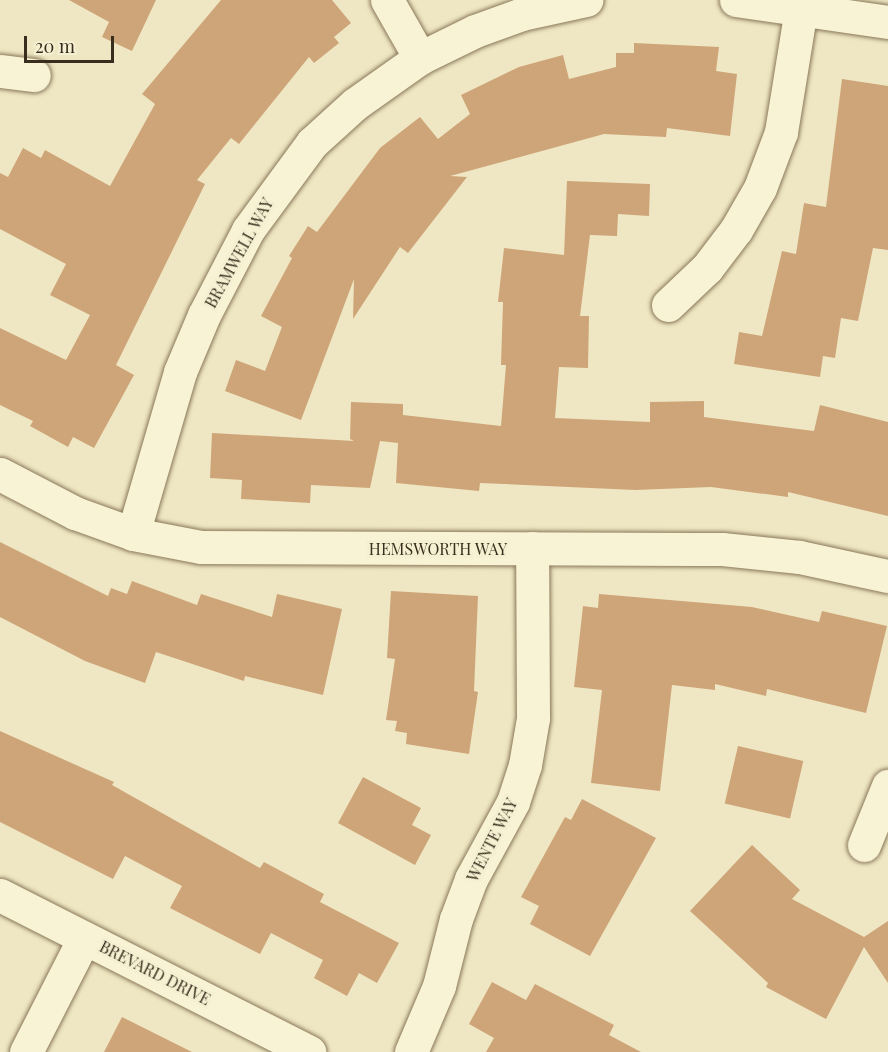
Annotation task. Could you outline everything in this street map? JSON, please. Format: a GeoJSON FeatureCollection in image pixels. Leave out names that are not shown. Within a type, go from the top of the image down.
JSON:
{"type":"FeatureCollection","features":[{"type":"Feature","properties":{"kind":"street"},"geometry":{"type":"LineString","coordinates":[[387,0],[420,58]]}},
{"type":"Feature","properties":{"kind":"street","name":"BRAMWELL WAY"},"geometry":{"type":"LineString","coordinates":[[133,534],[180,372],[249,230],[312,143],[355,104],[420,58],[475,31],[522,14],[586,0]]}},
{"type":"Feature","properties":{"kind":"street"},"geometry":{"type":"LineString","coordinates":[[736,0],[888,22]]}},
{"type":"Feature","properties":{"kind":"street"},"geometry":{"type":"LineString","coordinates":[[668,305],[706,268],[736,230],[760,188],[781,132],[801,9]]}},
{"type":"Feature","properties":{"kind":"street"},"geometry":{"type":"LineString","coordinates":[[0,71],[33,75]]}},
{"type":"Feature","properties":{"kind":"street","name":"HEMSWORTH WAY"},"geometry":{"type":"LineString","coordinates":[[0,474],[75,513],[133,534],[201,547],[246,549],[722,549],[800,557],[888,576]]}},
{"type":"Feature","properties":{"kind":"street","name":"WENTE WAY"},"geometry":{"type":"LineString","coordinates":[[411,1052],[439,986],[456,919],[471,879],[513,802],[525,765],[533,718],[532,548]]}},
{"type":"Feature","properties":{"kind":"street"},"geometry":{"type":"LineString","coordinates":[[864,845],[888,786]]}},
{"type":"Feature","properties":{"kind":"street","name":"BREVARD DRIVE"},"geometry":{"type":"LineString","coordinates":[[0,895],[309,1052]]}},
{"type":"Feature","properties":{"kind":"street"},"geometry":{"type":"LineString","coordinates":[[26,1052],[84,938]]}},
{"type":"Feature","properties":{"kind":"building"},"geometry":{"type":"Polygon","coordinates":[[[69,0],[156,0],[132,51],[102,37],[109,22],[69,0]]]}},
{"type":"Feature","properties":{"kind":"building"},"geometry":{"type":"Polygon","coordinates":[[[221,0],[332,0],[351,23],[334,37],[339,43],[314,63],[309,57],[239,144],[231,138],[197,180],[205,184],[116,365],[134,375],[94,448],[73,437],[68,447],[30,426],[33,421],[0,405],[0,328],[66,360],[90,315],[50,295],[66,264],[0,229],[0,173],[8,177],[23,148],[41,158],[45,150],[110,186],[155,104],[142,94],[221,0]]]}},
{"type":"Feature","properties":{"kind":"building"},"geometry":{"type":"Polygon","coordinates":[[[634,43],[719,47],[716,71],[737,74],[730,136],[667,128],[666,137],[604,134],[450,176],[467,177],[408,253],[400,247],[353,319],[354,279],[301,420],[225,391],[236,360],[265,371],[282,327],[261,316],[292,258],[289,256],[308,226],[317,232],[380,148],[420,117],[438,139],[470,114],[461,95],[519,67],[563,55],[569,79],[616,67],[616,53],[634,53],[634,43]]]}},
{"type":"Feature","properties":{"kind":"building"},"geometry":{"type":"Polygon","coordinates":[[[842,79],[888,86],[888,250],[873,248],[858,321],[841,318],[835,358],[823,356],[820,377],[734,364],[739,332],[762,336],[782,251],[796,254],[804,203],[826,207],[842,79]]]}},
{"type":"Feature","properties":{"kind":"building"},"geometry":{"type":"Polygon","coordinates":[[[567,181],[650,184],[649,216],[618,214],[617,236],[590,235],[580,316],[589,316],[588,368],[559,367],[555,418],[650,422],[650,402],[704,401],[704,417],[814,431],[820,405],[888,422],[888,516],[788,492],[788,497],[711,487],[635,490],[480,483],[479,491],[396,483],[398,443],[380,441],[370,488],[311,485],[310,503],[241,499],[242,480],[210,478],[212,433],[354,441],[350,439],[351,402],[403,404],[403,415],[501,426],[506,365],[501,365],[503,302],[498,302],[504,248],[564,255],[567,181]]]}},
{"type":"Feature","properties":{"kind":"building"},"geometry":{"type":"Polygon","coordinates":[[[0,542],[108,596],[111,588],[127,594],[132,581],[197,605],[201,594],[272,617],[277,594],[342,609],[323,695],[245,676],[244,681],[156,652],[145,683],[85,661],[0,617],[0,542]]]}},
{"type":"Feature","properties":{"kind":"building"},"geometry":{"type":"Polygon","coordinates":[[[391,591],[478,596],[474,691],[478,692],[469,754],[406,744],[407,733],[395,731],[397,721],[386,720],[395,659],[387,658],[391,591]]]}},
{"type":"Feature","properties":{"kind":"building"},"geometry":{"type":"Polygon","coordinates":[[[599,594],[752,607],[819,622],[822,611],[887,626],[866,713],[767,689],[766,696],[715,684],[715,690],[672,685],[660,791],[591,783],[602,690],[574,687],[583,606],[598,608],[599,594]]]}},
{"type":"Feature","properties":{"kind":"building"},"geometry":{"type":"Polygon","coordinates":[[[0,731],[114,782],[112,785],[260,868],[264,862],[324,894],[320,902],[399,943],[377,983],[359,973],[347,996],[314,978],[323,960],[271,933],[260,954],[170,908],[182,886],[125,856],[113,879],[0,822],[0,731]]]}},
{"type":"Feature","properties":{"kind":"building"},"geometry":{"type":"Polygon","coordinates":[[[738,746],[803,761],[790,819],[725,803],[738,746]]]}},
{"type":"Feature","properties":{"kind":"building"},"geometry":{"type":"Polygon","coordinates":[[[363,777],[421,808],[412,825],[431,835],[415,865],[338,823],[363,777]]]}},
{"type":"Feature","properties":{"kind":"building"},"geometry":{"type":"Polygon","coordinates":[[[582,799],[656,838],[590,956],[530,924],[539,906],[521,897],[565,817],[571,820],[582,799]]]}},
{"type":"Feature","properties":{"kind":"building"},"geometry":{"type":"Polygon","coordinates":[[[752,845],[800,890],[792,899],[864,937],[888,921],[888,983],[864,947],[826,1019],[766,987],[768,983],[690,911],[752,845]]]}},
{"type":"Feature","properties":{"kind":"building"},"geometry":{"type":"Polygon","coordinates":[[[492,982],[526,1000],[535,984],[614,1025],[609,1035],[641,1052],[486,1052],[494,1038],[469,1024],[492,982]]]}},
{"type":"Feature","properties":{"kind":"building"},"geometry":{"type":"Polygon","coordinates":[[[122,1017],[192,1052],[104,1052],[122,1017]]]}}]}
